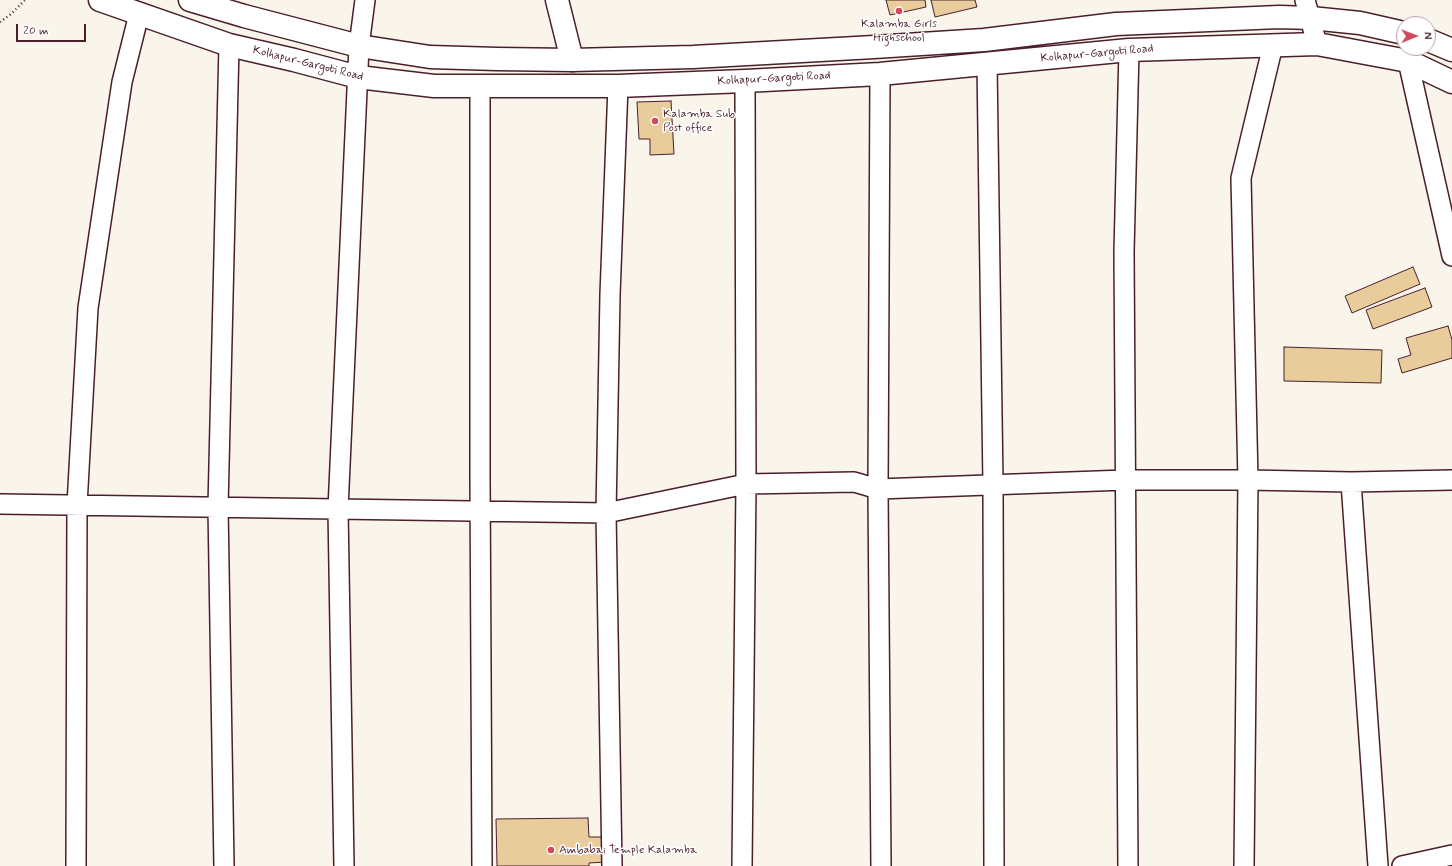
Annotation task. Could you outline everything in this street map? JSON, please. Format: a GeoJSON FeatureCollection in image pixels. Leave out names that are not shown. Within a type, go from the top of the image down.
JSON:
{"type":"FeatureCollection","features":[{"type":"Feature","properties":{"kind":"main road","name":"Kolhapur-Gargoti Road"},"geometry":{"type":"LineString","coordinates":[[100,0],[229,45],[358,77],[434,86],[618,86],[880,74],[1129,50],[1317,44],[1408,62],[1452,82]]}},
{"type":"Feature","properties":{"kind":"main road"},"geometry":{"type":"LineString","coordinates":[[190,0],[244,16],[359,46],[430,58],[572,60],[693,57],[882,47],[984,40],[1116,24],[1279,17],[1308,9],[1360,23],[1396,30]]}},
{"type":"Feature","properties":{"kind":"main road"},"geometry":{"type":"LineString","coordinates":[[557,0],[572,60]]}},
{"type":"Feature","properties":{"kind":"main road"},"geometry":{"type":"LineString","coordinates":[[1436,43],[1452,50]]}},
{"type":"Feature","properties":{"kind":"street"},"geometry":{"type":"LineString","coordinates":[[344,866],[338,509],[359,46],[365,0]]}},
{"type":"Feature","properties":{"kind":"street"},"geometry":{"type":"LineString","coordinates":[[1308,9],[1317,44]]}},
{"type":"Feature","properties":{"kind":"street"},"geometry":{"type":"LineString","coordinates":[[76,866],[77,505],[88,308],[122,82],[139,14]]}},
{"type":"Feature","properties":{"kind":"street"},"geometry":{"type":"LineString","coordinates":[[224,866],[218,507],[229,45]]}},
{"type":"Feature","properties":{"kind":"street"},"geometry":{"type":"LineString","coordinates":[[1244,866],[1248,480],[1241,178],[1273,45]]}},
{"type":"Feature","properties":{"kind":"street"},"geometry":{"type":"LineString","coordinates":[[1128,866],[1124,252],[1129,50]]}},
{"type":"Feature","properties":{"kind":"street"},"geometry":{"type":"LineString","coordinates":[[1408,62],[1452,256]]}},
{"type":"Feature","properties":{"kind":"street"},"geometry":{"type":"LineString","coordinates":[[987,64],[993,484],[994,866]]}},
{"type":"Feature","properties":{"kind":"street"},"geometry":{"type":"LineString","coordinates":[[880,74],[878,489],[881,866]]}},
{"type":"Feature","properties":{"kind":"street"},"geometry":{"type":"LineString","coordinates":[[742,866],[746,484],[745,80]]}},
{"type":"Feature","properties":{"kind":"street"},"geometry":{"type":"LineString","coordinates":[[480,85],[482,866]]}},
{"type":"Feature","properties":{"kind":"street"},"geometry":{"type":"LineString","coordinates":[[612,866],[606,513],[610,296],[618,86]]}},
{"type":"Feature","properties":{"kind":"street"},"geometry":{"type":"LineString","coordinates":[[0,504],[606,513],[746,484],[854,482],[878,489],[1125,480],[1351,482],[1452,480]]}},
{"type":"Feature","properties":{"kind":"street"},"geometry":{"type":"LineString","coordinates":[[1351,482],[1378,866]]}},
{"type":"Feature","properties":{"kind":"street"},"geometry":{"type":"LineString","coordinates":[[1402,866],[1452,855]]}},
{"type":"Feature","properties":{"kind":"path"},"geometry":{"type":"LineString","coordinates":[[0,22],[26,0]]}},
{"type":"Feature","properties":{"kind":"building","name":"Kalamba Girls Highschool"},"geometry":{"type":"Polygon","coordinates":[[[886,0],[925,0],[926,7],[890,15],[886,0]]]}},
{"type":"Feature","properties":{"kind":"building"},"geometry":{"type":"Polygon","coordinates":[[[931,0],[975,0],[977,7],[935,17],[931,0]]]}},
{"type":"Feature","properties":{"kind":"building","name":"Kalamba Sub Post office"},"geometry":{"type":"Polygon","coordinates":[[[671,101],[674,154],[650,155],[650,139],[639,139],[637,102],[671,101]]]}},
{"type":"Feature","properties":{"kind":"building"},"geometry":{"type":"Polygon","coordinates":[[[1413,267],[1420,284],[1352,313],[1345,296],[1413,267]]]}},
{"type":"Feature","properties":{"kind":"building"},"geometry":{"type":"Polygon","coordinates":[[[1425,288],[1432,307],[1373,329],[1366,310],[1425,288]]]}},
{"type":"Feature","properties":{"kind":"building"},"geometry":{"type":"Polygon","coordinates":[[[1448,326],[1452,340],[1452,358],[1402,373],[1398,359],[1411,355],[1406,338],[1448,326]]]}},
{"type":"Feature","properties":{"kind":"building"},"geometry":{"type":"Polygon","coordinates":[[[1284,347],[1382,350],[1381,383],[1284,381],[1284,347]]]}},
{"type":"Feature","properties":{"kind":"building","name":"Ambabai Temple Kalamba"},"geometry":{"type":"Polygon","coordinates":[[[588,818],[589,837],[605,837],[605,862],[589,863],[589,866],[497,866],[496,819],[588,818]]]}},
{"type":"Feature","properties":{"kind":"place","name":"Kalamba Girls Highschool"},"geometry":{"type":"Point","coordinates":[899,11]}},
{"type":"Feature","properties":{"kind":"place","name":"Kalamba Sub Post office"},"geometry":{"type":"Point","coordinates":[655,121]}},
{"type":"Feature","properties":{"kind":"place","name":"Ambabai Temple Kalamba"},"geometry":{"type":"Point","coordinates":[551,850]}}]}
